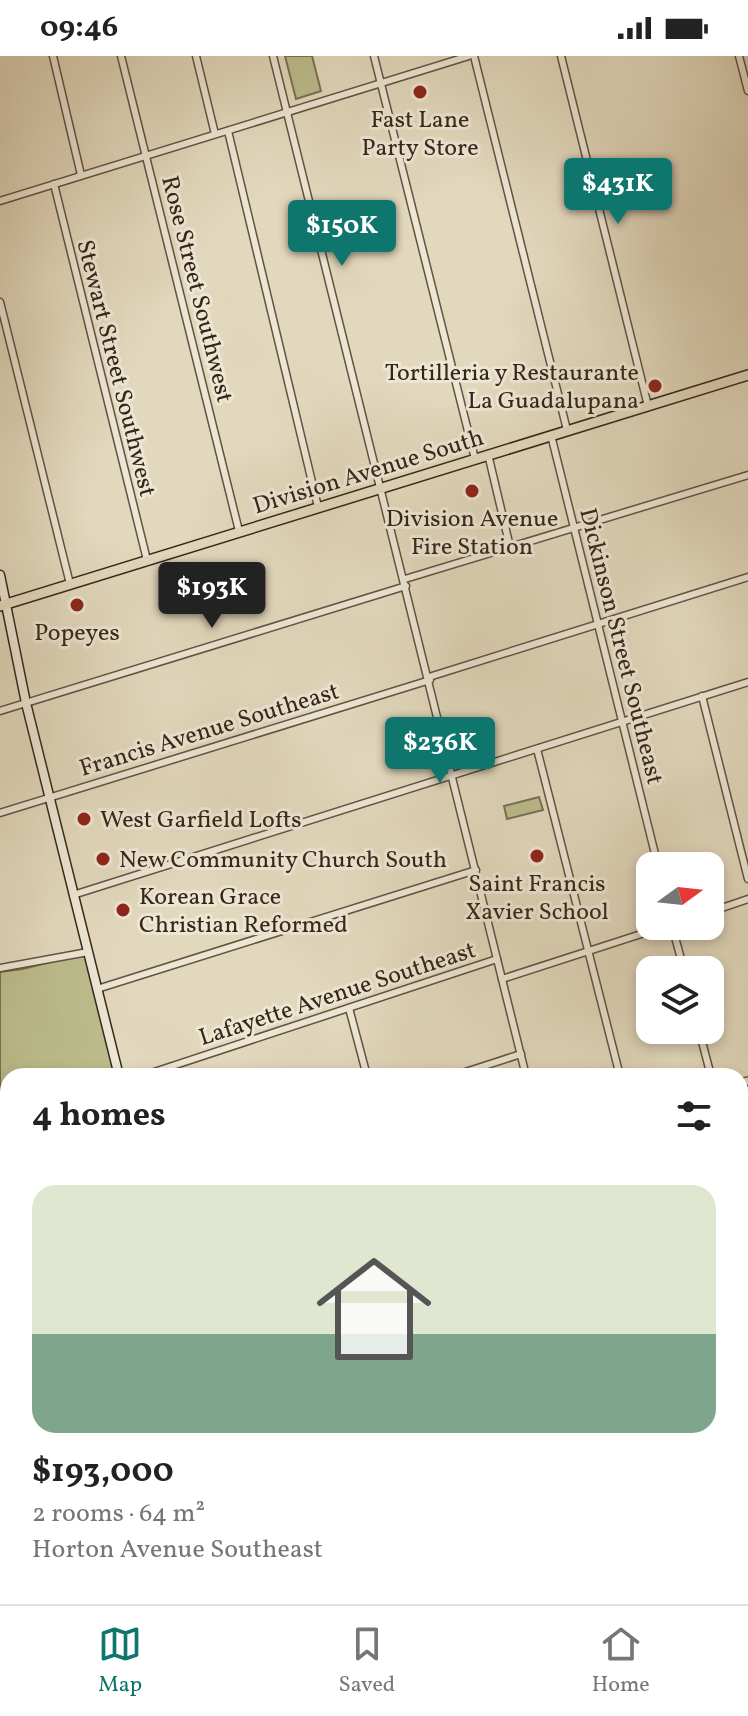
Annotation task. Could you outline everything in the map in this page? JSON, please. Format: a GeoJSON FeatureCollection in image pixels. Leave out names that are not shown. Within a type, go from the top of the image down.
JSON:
{"type":"FeatureCollection","features":[{"type":"Feature","properties":{"kind":"main road","name":"Division Avenue South"},"geometry":{"type":"LineString","coordinates":[[4,605],[488,454],[748,377]]}},
{"type":"Feature","properties":{"kind":"main road"},"geometry":{"type":"LineString","coordinates":[[0,575],[26,703],[117,1068]]}},
{"type":"Feature","properties":{"kind":"street"},"geometry":{"type":"LineString","coordinates":[[53,56],[81,175]]}},
{"type":"Feature","properties":{"kind":"street","name":"Rose Street Southwest"},"geometry":{"type":"LineString","coordinates":[[121,56],[239,531]]}},
{"type":"Feature","properties":{"kind":"street"},"geometry":{"type":"LineString","coordinates":[[196,56],[215,134]]}},
{"type":"Feature","properties":{"kind":"street"},"geometry":{"type":"LineString","coordinates":[[273,56],[524,1068]]}},
{"type":"Feature","properties":{"kind":"street"},"geometry":{"type":"LineString","coordinates":[[374,56],[475,459]]}},
{"type":"Feature","properties":{"kind":"street"},"geometry":{"type":"LineString","coordinates":[[0,201],[471,56],[567,430]]}},
{"type":"Feature","properties":{"kind":"street"},"geometry":{"type":"LineString","coordinates":[[561,56],[648,406]]}},
{"type":"Feature","properties":{"kind":"street"},"geometry":{"type":"LineString","coordinates":[[739,56],[748,91]]}},
{"type":"Feature","properties":{"kind":"street"},"geometry":{"type":"LineString","coordinates":[[228,131],[318,507]]}},
{"type":"Feature","properties":{"kind":"street","name":"Stewart Street Southwest"},"geometry":{"type":"LineString","coordinates":[[54,184],[147,560]]}},
{"type":"Feature","properties":{"kind":"street"},"geometry":{"type":"LineString","coordinates":[[0,302],[70,584]]}},
{"type":"Feature","properties":{"kind":"street","name":"Dickinson Street Southeast"},"geometry":{"type":"LineString","coordinates":[[551,435],[655,852]]}},
{"type":"Feature","properties":{"kind":"street"},"geometry":{"type":"LineString","coordinates":[[488,454],[510,547]]}},
{"type":"Feature","properties":{"kind":"street"},"geometry":{"type":"LineString","coordinates":[[0,711],[510,547],[748,475]]}},
{"type":"Feature","properties":{"kind":"street","name":"Francis Avenue Southeast"},"geometry":{"type":"LineString","coordinates":[[0,813],[748,577]]}},
{"type":"Feature","properties":{"kind":"street"},"geometry":{"type":"LineString","coordinates":[[73,895],[748,682]]}},
{"type":"Feature","properties":{"kind":"street"},"geometry":{"type":"LineString","coordinates":[[702,696],[748,879]]}},
{"type":"Feature","properties":{"kind":"street"},"geometry":{"type":"LineString","coordinates":[[537,749],[618,1068]]}},
{"type":"Feature","properties":{"kind":"street"},"geometry":{"type":"LineString","coordinates":[[97,989],[476,870]]}},
{"type":"Feature","properties":{"kind":"street"},"geometry":{"type":"LineString","coordinates":[[724,907],[748,899]]}},
{"type":"Feature","properties":{"kind":"street","name":"Lafayette Avenue Southeast"},"geometry":{"type":"LineString","coordinates":[[502,979],[636,936]]}},
{"type":"Feature","properties":{"kind":"street"},"geometry":{"type":"LineString","coordinates":[[0,968],[88,952]]}},
{"type":"Feature","properties":{"kind":"street","name":"Lafayette Avenue Southeast"},"geometry":{"type":"LineString","coordinates":[[166,1068],[497,959]]}},
{"type":"Feature","properties":{"kind":"street"},"geometry":{"type":"LineString","coordinates":[[349,1008],[365,1068]]}},
{"type":"Feature","properties":{"kind":"street"},"geometry":{"type":"LineString","coordinates":[[703,1044],[709,1068]]}},
{"type":"Feature","properties":{"kind":"street"},"geometry":{"type":"LineString","coordinates":[[478,1068],[521,1054]]}},
{"type":"Feature","properties":{"kind":"green space"},"geometry":{"type":"Polygon","coordinates":[[[285,56],[312,56],[321,91],[296,99],[285,56]]]}},
{"type":"Feature","properties":{"kind":"green space"},"geometry":{"type":"Polygon","coordinates":[[[539,797],[543,810],[507,819],[504,806],[539,797]]]}},
{"type":"Feature","properties":{"kind":"green space"},"geometry":{"type":"Polygon","coordinates":[[[85,953],[113,1068],[0,1068],[0,972],[85,953]]]}},
{"type":"Feature","properties":{"kind":"place","name":"Fast Lane Party Store"},"geometry":{"type":"Point","coordinates":[420,92]}},
{"type":"Feature","properties":{"kind":"place","name":"Tortilleria y Restaurante La Guadalupana"},"geometry":{"type":"Point","coordinates":[655,386]}},
{"type":"Feature","properties":{"kind":"place","name":"Division Avenue Fire Station"},"geometry":{"type":"Point","coordinates":[472,491]}},
{"type":"Feature","properties":{"kind":"place","name":"Popeyes"},"geometry":{"type":"Point","coordinates":[77,605]}},
{"type":"Feature","properties":{"kind":"place","name":"West Garfield Lofts"},"geometry":{"type":"Point","coordinates":[84,819]}},
{"type":"Feature","properties":{"kind":"place","name":"Saint Francis Xavier School"},"geometry":{"type":"Point","coordinates":[537,856]}},
{"type":"Feature","properties":{"kind":"place","name":"New Community Church South"},"geometry":{"type":"Point","coordinates":[103,859]}},
{"type":"Feature","properties":{"kind":"place","name":"Korean Grace Christian Reformed"},"geometry":{"type":"Point","coordinates":[123,910]}}]}
